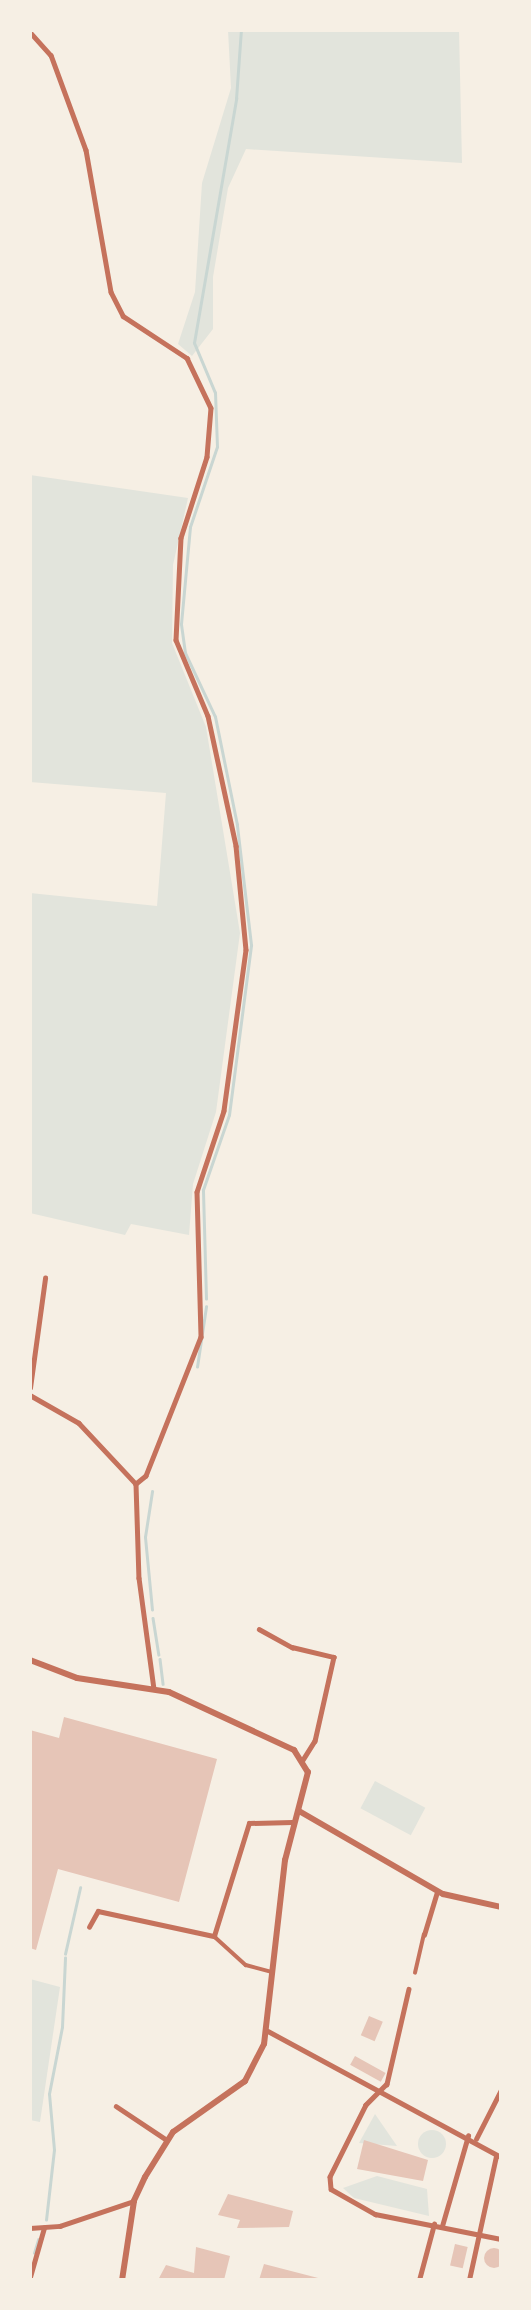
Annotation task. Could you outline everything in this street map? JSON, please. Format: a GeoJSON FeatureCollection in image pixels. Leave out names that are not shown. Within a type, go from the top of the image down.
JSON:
{"type":"FeatureCollection","features":[{"type":"Feature","properties":{"kind":"street"},"geometry":{"type":"LineString","coordinates":[[30,33],[51,55],[86,150],[111,292],[123,316],[187,358],[211,408],[207,457],[181,537],[176,640],[208,716],[236,846],[246,950],[224,1111],[197,1192],[201,1337],[146,1476],[136,1484]]}},
{"type":"Feature","properties":{"kind":"street"},"geometry":{"type":"LineString","coordinates":[[30,1388],[45,1278]]}},
{"type":"Feature","properties":{"kind":"street"},"geometry":{"type":"LineString","coordinates":[[30,1395],[79,1423],[120,1461],[136,1484],[139,1578],[154,1689]]}},
{"type":"Feature","properties":{"kind":"street"},"geometry":{"type":"LineString","coordinates":[[122,2280],[134,2201],[167,2140],[245,2081],[268,2031],[292,1822],[299,1811],[307,1784],[303,1760],[318,1732],[334,1657],[292,1647],[259,1629]]}},
{"type":"Feature","properties":{"kind":"street"},"geometry":{"type":"LineString","coordinates":[[30,1660],[77,1678],[154,1689],[236,1720],[303,1760]]}},
{"type":"Feature","properties":{"kind":"street"},"geometry":{"type":"LineString","coordinates":[[299,1811],[437,1892],[501,1907]]}},
{"type":"Feature","properties":{"kind":"street"},"geometry":{"type":"LineString","coordinates":[[214,1936],[249,1824],[292,1822]]}},
{"type":"Feature","properties":{"kind":"street"},"geometry":{"type":"LineString","coordinates":[[415,1973],[437,1892]]}},
{"type":"Feature","properties":{"kind":"street"},"geometry":{"type":"LineString","coordinates":[[89,1927],[98,1911],[214,1936],[246,1965],[273,1972]]}},
{"type":"Feature","properties":{"kind":"street"},"geometry":{"type":"LineString","coordinates":[[409,1989],[381,2093],[366,2105],[331,2189],[375,2214],[501,2239]]}},
{"type":"Feature","properties":{"kind":"street"},"geometry":{"type":"LineString","coordinates":[[268,2031],[381,2093],[468,2135],[499,2157],[483,2235],[469,2280]]}},
{"type":"Feature","properties":{"kind":"street"},"geometry":{"type":"LineString","coordinates":[[475,2140],[501,2090]]}},
{"type":"Feature","properties":{"kind":"street"},"geometry":{"type":"LineString","coordinates":[[116,2106],[167,2140]]}},
{"type":"Feature","properties":{"kind":"street"},"geometry":{"type":"LineString","coordinates":[[442,2226],[468,2135]]}},
{"type":"Feature","properties":{"kind":"street"},"geometry":{"type":"LineString","coordinates":[[30,2228],[44,2228],[134,2201]]}},
{"type":"Feature","properties":{"kind":"street"},"geometry":{"type":"LineString","coordinates":[[419,2280],[434,2224]]}},
{"type":"Feature","properties":{"kind":"street"},"geometry":{"type":"LineString","coordinates":[[30,2277],[44,2228]]}},
{"type":"Feature","properties":{"kind":"shaded area"},"geometry":{"type":"Polygon","coordinates":[[[228,30],[459,30],[462,163],[246,149],[228,188],[213,277],[213,329],[192,356],[178,344],[195,292],[202,183],[231,88],[228,30]]]}},
{"type":"Feature","properties":{"kind":"shaded area"},"geometry":{"type":"Polygon","coordinates":[[[30,475],[188,498],[173,565],[172,643],[206,727],[240,933],[216,1112],[193,1184],[189,1235],[131,1224],[125,1235],[30,1213],[30,893],[157,906],[166,793],[30,782],[30,475]]]}},
{"type":"Feature","properties":{"kind":"shaded area"},"geometry":{"type":"Polygon","coordinates":[[[375,1781],[425,1808],[411,1835],[360,1808],[375,1781]]]}},
{"type":"Feature","properties":{"kind":"shaded area"},"geometry":{"type":"Polygon","coordinates":[[[30,1979],[60,1987],[40,2122],[30,2120],[30,1979]]]}},
{"type":"Feature","properties":{"kind":"shaded area"},"geometry":{"type":"Polygon","coordinates":[[[375,2114],[397,2146],[359,2143],[375,2114]]]}},
{"type":"Feature","properties":{"kind":"shaded area"},"geometry":{"type":"Polygon","coordinates":[[[432,2130],[442,2134],[446,2144],[442,2154],[432,2158],[422,2154],[418,2144],[422,2134],[432,2130]]]}},
{"type":"Feature","properties":{"kind":"shaded area"},"geometry":{"type":"Polygon","coordinates":[[[377,2176],[427,2189],[429,2216],[354,2198],[343,2188],[377,2176]]]}},
{"type":"Feature","properties":{"kind":"building"},"geometry":{"type":"Polygon","coordinates":[[[64,1717],[217,1759],[179,1902],[58,1869],[36,1950],[30,1948],[30,1730],[59,1738],[64,1717]]]}},
{"type":"Feature","properties":{"kind":"building"},"geometry":{"type":"Polygon","coordinates":[[[369,2016],[383,2022],[375,2041],[361,2035],[369,2016]]]}},
{"type":"Feature","properties":{"kind":"building"},"geometry":{"type":"Polygon","coordinates":[[[355,2056],[386,2073],[381,2082],[350,2065],[355,2056]]]}},
{"type":"Feature","properties":{"kind":"building"},"geometry":{"type":"Polygon","coordinates":[[[364,2140],[428,2160],[423,2181],[357,2169],[364,2140]]]}},
{"type":"Feature","properties":{"kind":"building"},"geometry":{"type":"Polygon","coordinates":[[[228,2194],[293,2211],[289,2227],[237,2228],[240,2220],[218,2215],[228,2194]]]}},
{"type":"Feature","properties":{"kind":"building"},"geometry":{"type":"Polygon","coordinates":[[[455,2244],[468,2247],[463,2268],[450,2265],[455,2244]]]}},
{"type":"Feature","properties":{"kind":"building"},"geometry":{"type":"Polygon","coordinates":[[[196,2247],[230,2256],[224,2280],[158,2280],[166,2265],[194,2273],[196,2247]]]}},
{"type":"Feature","properties":{"kind":"building"},"geometry":{"type":"Polygon","coordinates":[[[494,2248],[501,2251],[504,2258],[501,2265],[494,2268],[487,2265],[484,2258],[487,2251],[494,2248]]]}},
{"type":"Feature","properties":{"kind":"building"},"geometry":{"type":"Polygon","coordinates":[[[264,2264],[322,2279],[322,2280],[259,2280],[264,2264]]]}},
{"type":"Feature","properties":{"kind":"waterway"},"geometry":{"type":"LineString","coordinates":[[206,1299],[203,1190],[229,1115],[251,945],[237,825],[215,717],[185,653],[181,624],[190,527],[217,447],[215,393],[194,343],[236,99],[241,30]]}},
{"type":"Feature","properties":{"kind":"waterway"},"geometry":{"type":"LineString","coordinates":[[197,1367],[206,1307]]}},
{"type":"Feature","properties":{"kind":"waterway"},"geometry":{"type":"LineString","coordinates":[[152,1492],[145,1537],[152,1610]]}},
{"type":"Feature","properties":{"kind":"waterway"},"geometry":{"type":"LineString","coordinates":[[153,1618],[159,1655]]}},
{"type":"Feature","properties":{"kind":"waterway"},"geometry":{"type":"LineString","coordinates":[[160,1659],[163,1684]]}},
{"type":"Feature","properties":{"kind":"waterway"},"geometry":{"type":"LineString","coordinates":[[65,1954],[80,1888]]}},
{"type":"Feature","properties":{"kind":"waterway"},"geometry":{"type":"LineString","coordinates":[[46,2220],[54,2150],[49,2094],[62,2027],[65,1958]]}},
{"type":"Feature","properties":{"kind":"waterway"},"geometry":{"type":"LineString","coordinates":[[34,2253],[38,2240]]}}]}
